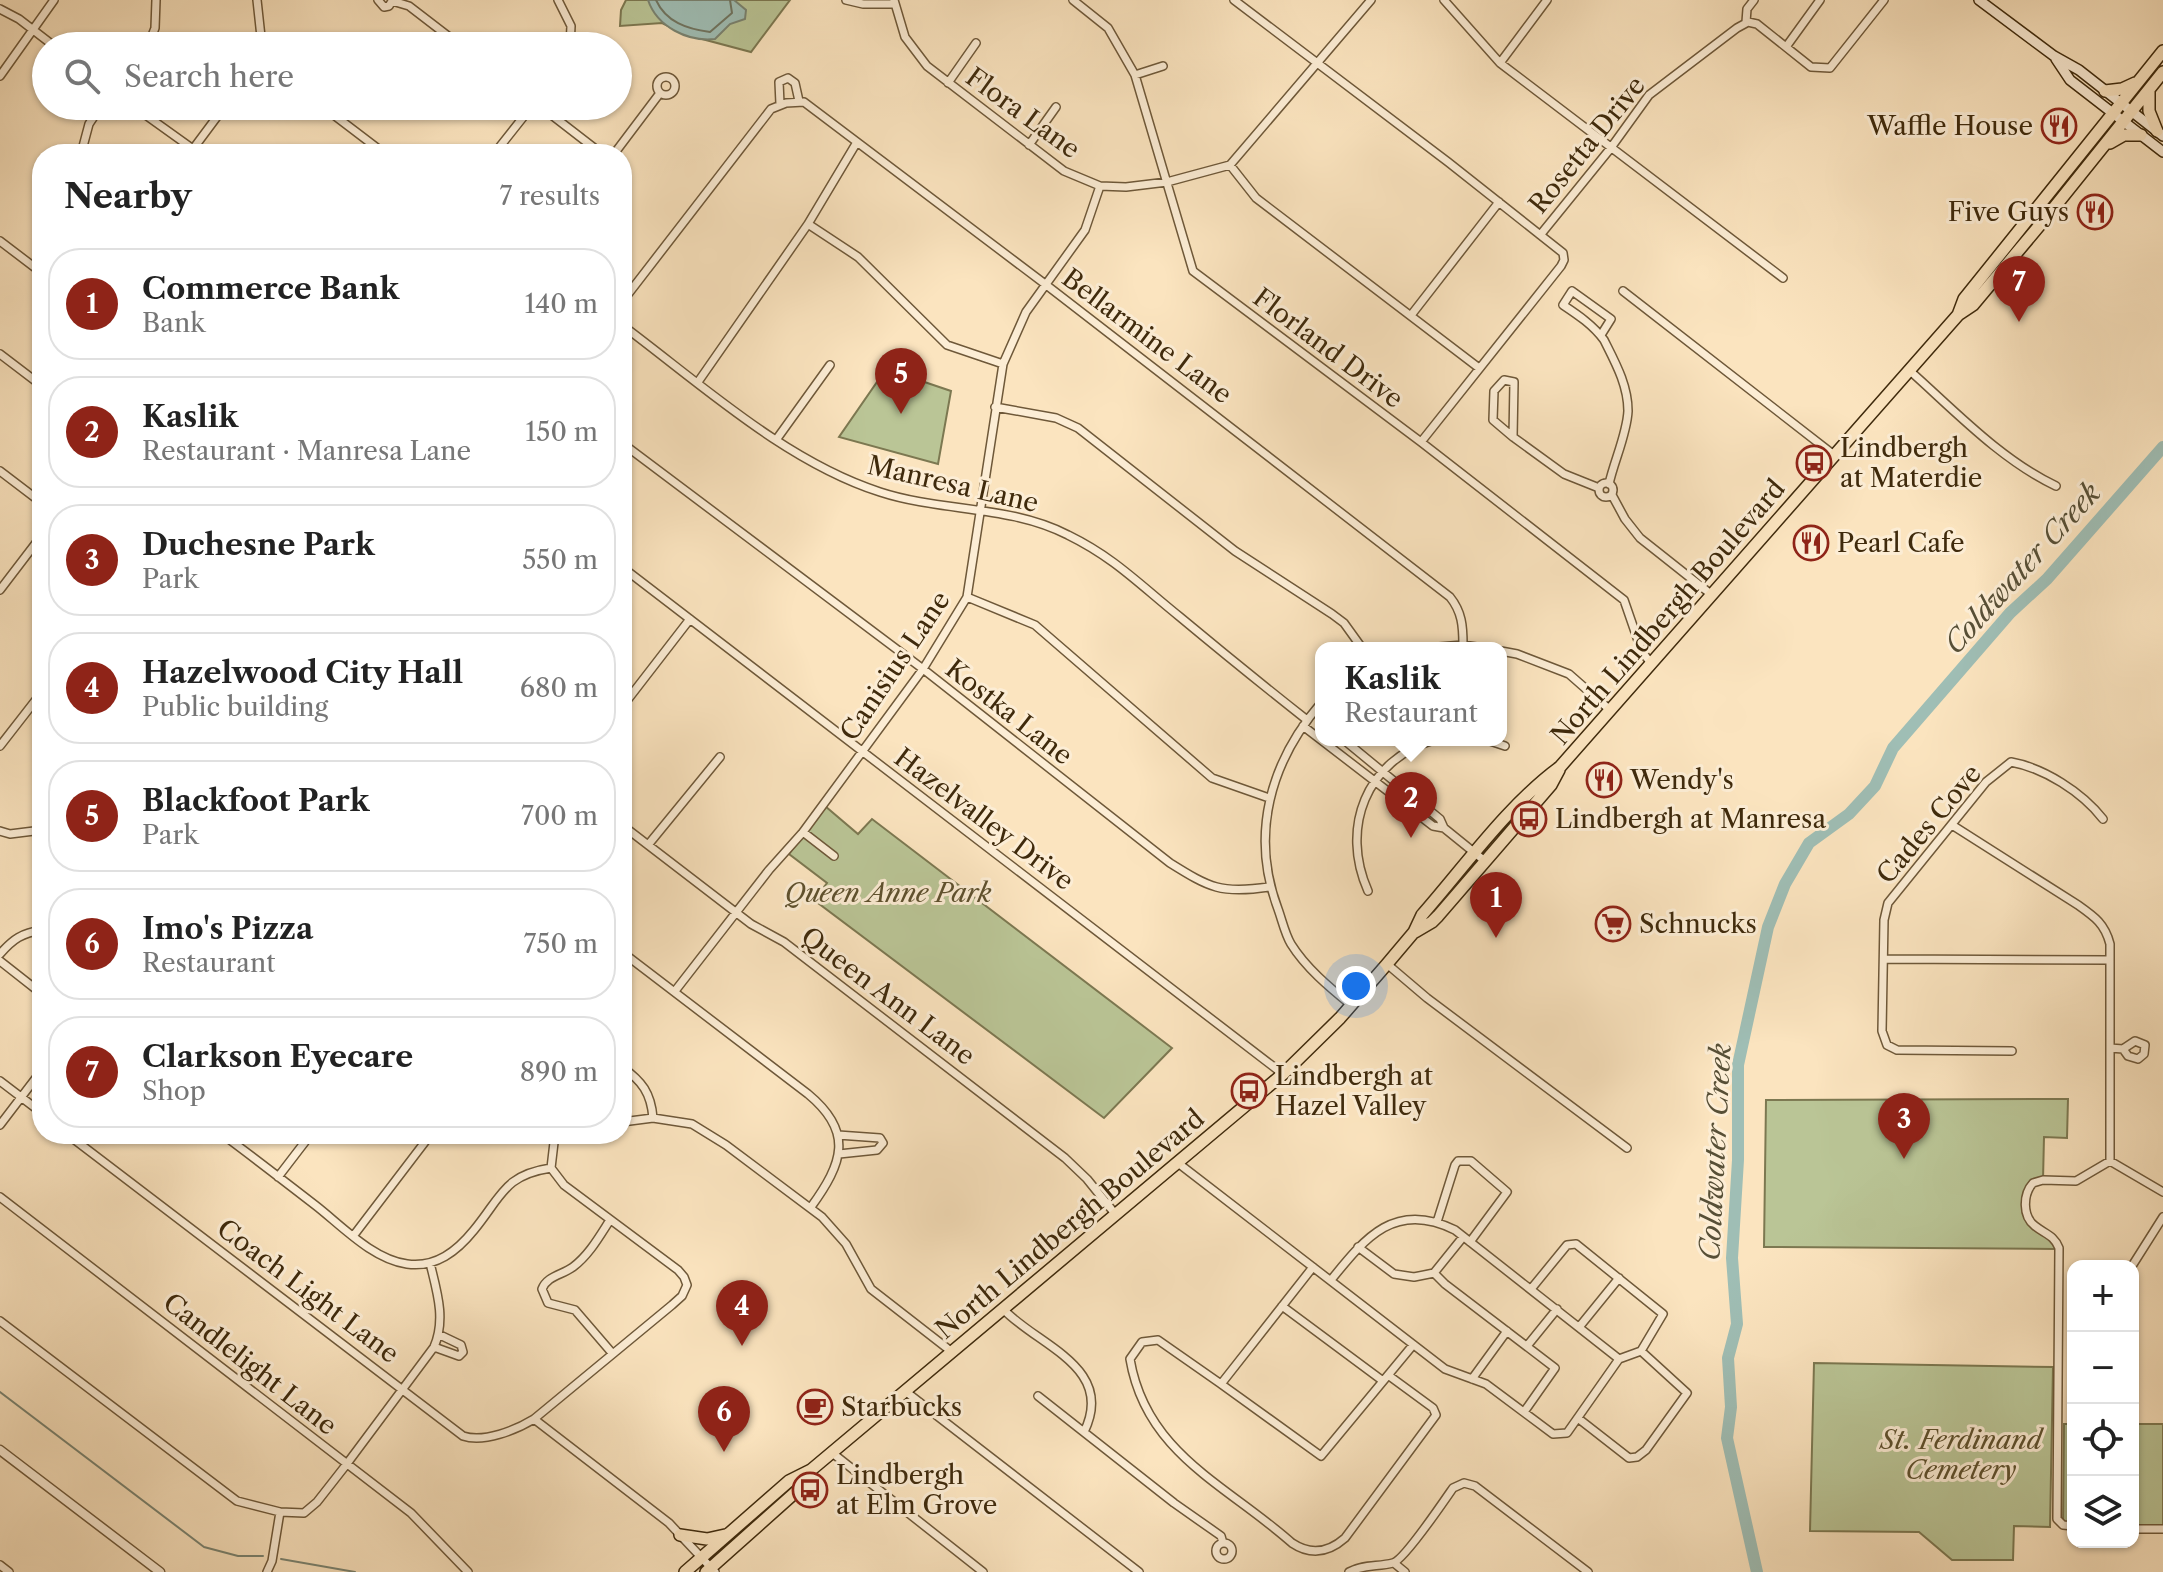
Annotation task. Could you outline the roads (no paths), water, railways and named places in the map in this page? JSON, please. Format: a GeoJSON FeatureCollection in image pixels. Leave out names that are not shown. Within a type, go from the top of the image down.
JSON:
{"type":"FeatureCollection","features":[{"type":"Feature","properties":{"kind":"main road"},"geometry":{"type":"LineString","coordinates":[[1979,0],[2105,91],[2124,122],[2163,152]]}},
{"type":"Feature","properties":{"kind":"main road"},"geometry":{"type":"LineString","coordinates":[[1958,315],[1964,299],[2163,51]]}},
{"type":"Feature","properties":{"kind":"main road"},"geometry":{"type":"LineString","coordinates":[[2054,56],[2070,80],[2117,108],[2132,111],[2160,133]]}},
{"type":"Feature","properties":{"kind":"main road"},"geometry":{"type":"LineString","coordinates":[[1958,315],[1977,300],[2163,72]]}},
{"type":"Feature","properties":{"kind":"main road"},"geometry":{"type":"LineString","coordinates":[[2105,91],[2122,89],[2139,81]]}},
{"type":"Feature","properties":{"kind":"main road"},"geometry":{"type":"LineString","coordinates":[[2149,90],[2149,111],[2160,133]]}},
{"type":"Feature","properties":{"kind":"main road"},"geometry":{"type":"LineString","coordinates":[[2105,145],[2124,135],[2141,135]]}},
{"type":"Feature","properties":{"kind":"main road","name":"North Lindbergh Boulevard"},"geometry":{"type":"LineString","coordinates":[[711,1570],[798,1490],[811,1470],[831,1452],[1283,1074],[1351,1005],[1414,932],[1422,915],[1481,858],[1543,780],[1560,767],[1958,315]]}},
{"type":"Feature","properties":{"kind":"main road","name":"North Lindbergh Boulevard"},"geometry":{"type":"LineString","coordinates":[[685,1572],[789,1481],[811,1470]]}},
{"type":"Feature","properties":{"kind":"main road"},"geometry":{"type":"LineString","coordinates":[[680,1535],[707,1539],[729,1534]]}},
{"type":"Feature","properties":{"kind":"street"},"geometry":{"type":"LineString","coordinates":[[34,30],[54,0]]}},
{"type":"Feature","properties":{"kind":"street"},"geometry":{"type":"LineString","coordinates":[[153,32],[156,0]]}},
{"type":"Feature","properties":{"kind":"street"},"geometry":{"type":"LineString","coordinates":[[257,0],[260,32]]}},
{"type":"Feature","properties":{"kind":"street"},"geometry":{"type":"LineString","coordinates":[[378,0],[384,7],[392,1],[409,6],[443,32]]}},
{"type":"Feature","properties":{"kind":"street"},"geometry":{"type":"LineString","coordinates":[[558,0],[571,26],[571,32]]}},
{"type":"Feature","properties":{"kind":"street"},"geometry":{"type":"LineString","coordinates":[[846,0],[863,4],[894,2]]}},
{"type":"Feature","properties":{"kind":"street","name":"Florland Drive"},"geometry":{"type":"LineString","coordinates":[[1073,0],[1108,28],[1135,75],[1193,271],[1421,442],[1624,600],[1642,652],[1651,663]]}},
{"type":"Feature","properties":{"kind":"street"},"geometry":{"type":"LineString","coordinates":[[1234,0],[1541,234],[1564,256],[1561,266],[1421,442]]}},
{"type":"Feature","properties":{"kind":"street"},"geometry":{"type":"LineString","coordinates":[[1371,0],[1230,165],[1256,198],[1479,368]]}},
{"type":"Feature","properties":{"kind":"street"},"geometry":{"type":"LineString","coordinates":[[1500,63],[1547,0]]}},
{"type":"Feature","properties":{"kind":"street"},"geometry":{"type":"LineString","coordinates":[[1754,0],[1747,9],[1746,22],[1757,24],[1811,67],[1830,68],[1884,0]]}},
{"type":"Feature","properties":{"kind":"street"},"geometry":{"type":"LineString","coordinates":[[1786,47],[1820,0]]}},
{"type":"Feature","properties":{"kind":"street"},"geometry":{"type":"LineString","coordinates":[[1447,1],[1500,63],[1783,278]]}},
{"type":"Feature","properties":{"kind":"street","name":"Flora Lane"},"geometry":{"type":"LineString","coordinates":[[894,2],[910,47],[927,66],[1064,171],[1100,186],[1126,187],[1167,182],[1230,165]]}},
{"type":"Feature","properties":{"kind":"street"},"geometry":{"type":"LineString","coordinates":[[0,9],[36,32]]}},
{"type":"Feature","properties":{"kind":"street","name":"Rosetta Drive"},"geometry":{"type":"LineString","coordinates":[[1541,234],[1658,86],[1746,22]]}},
{"type":"Feature","properties":{"kind":"street"},"geometry":{"type":"LineString","coordinates":[[0,76],[32,33]]}},
{"type":"Feature","properties":{"kind":"street"},"geometry":{"type":"LineString","coordinates":[[948,83],[976,43]]}},
{"type":"Feature","properties":{"kind":"street"},"geometry":{"type":"LineString","coordinates":[[1135,75],[1163,66]]}},
{"type":"Feature","properties":{"kind":"street","name":"Bellarmine Lane"},"geometry":{"type":"LineString","coordinates":[[780,104],[779,82],[788,78],[795,83],[799,101],[811,105],[1450,597],[1463,622],[1463,642]]}},
{"type":"Feature","properties":{"kind":"street"},"geometry":{"type":"LineString","coordinates":[[622,144],[660,93]]}},
{"type":"Feature","properties":{"kind":"street"},"geometry":{"type":"LineString","coordinates":[[632,289],[771,109],[799,101]]}},
{"type":"Feature","properties":{"kind":"street"},"geometry":{"type":"LineString","coordinates":[[1029,145],[1056,107]]}},
{"type":"Feature","properties":{"kind":"street"},"geometry":{"type":"LineString","coordinates":[[84,144],[92,120]]}},
{"type":"Feature","properties":{"kind":"street"},"geometry":{"type":"LineString","coordinates":[[153,120],[186,144]]}},
{"type":"Feature","properties":{"kind":"street"},"geometry":{"type":"LineString","coordinates":[[201,144],[216,120]]}},
{"type":"Feature","properties":{"kind":"street"},"geometry":{"type":"LineString","coordinates":[[340,120],[372,144]]}},
{"type":"Feature","properties":{"kind":"street"},"geometry":{"type":"LineString","coordinates":[[502,144],[521,120]]}},
{"type":"Feature","properties":{"kind":"street"},"geometry":{"type":"LineString","coordinates":[[558,120],[589,144]]}},
{"type":"Feature","properties":{"kind":"street"},"geometry":{"type":"LineString","coordinates":[[698,382],[808,224],[857,142]]}},
{"type":"Feature","properties":{"kind":"street","name":"Canisius Lane"},"geometry":{"type":"LineString","coordinates":[[675,991],[769,870],[803,832],[923,669],[967,597],[1003,364],[1026,312],[1085,230],[1100,186]]}},
{"type":"Feature","properties":{"kind":"street"},"geometry":{"type":"LineString","coordinates":[[1412,314],[1499,202]]}},
{"type":"Feature","properties":{"kind":"street"},"geometry":{"type":"LineString","coordinates":[[808,224],[858,257],[947,345],[1003,364]]}},
{"type":"Feature","properties":{"kind":"street"},"geometry":{"type":"LineString","coordinates":[[0,241],[32,265]]}},
{"type":"Feature","properties":{"kind":"street"},"geometry":{"type":"LineString","coordinates":[[1601,335],[1611,319],[1572,291],[1563,305],[1597,329],[1623,381],[1628,414],[1609,484],[1612,495],[1640,538],[1712,595]]}},
{"type":"Feature","properties":{"kind":"street"},"geometry":{"type":"LineString","coordinates":[[1623,291],[1834,455]]}},
{"type":"Feature","properties":{"kind":"street","name":"Manresa Lane"},"geometry":{"type":"LineString","coordinates":[[632,332],[776,440],[836,477],[882,493],[1043,524],[1096,549],[1126,569],[1315,727]]}},
{"type":"Feature","properties":{"kind":"street"},"geometry":{"type":"LineString","coordinates":[[0,354],[32,378]]}},
{"type":"Feature","properties":{"kind":"street"},"geometry":{"type":"LineString","coordinates":[[776,440],[830,365]]}},
{"type":"Feature","properties":{"kind":"street"},"geometry":{"type":"LineString","coordinates":[[1909,370],[1984,437],[2038,478],[2056,486]]}},
{"type":"Feature","properties":{"kind":"street"},"geometry":{"type":"LineString","coordinates":[[1513,437],[1514,382],[1504,380],[1494,391],[1493,420],[1513,437],[1564,474],[1599,488]]}},
{"type":"Feature","properties":{"kind":"street"},"geometry":{"type":"LineString","coordinates":[[995,407],[1056,418],[1078,428],[1235,551],[1344,623],[1358,642]]}},
{"type":"Feature","properties":{"kind":"street","name":"Kostka Lane"},"geometry":{"type":"LineString","coordinates":[[632,451],[923,669],[1170,863],[1208,887],[1245,890],[1269,887]]}},
{"type":"Feature","properties":{"kind":"street"},"geometry":{"type":"LineString","coordinates":[[0,471],[32,495]]}},
{"type":"Feature","properties":{"kind":"street"},"geometry":{"type":"LineString","coordinates":[[1599,488],[1602,484],[1609,484]]}},
{"type":"Feature","properties":{"kind":"street"},"geometry":{"type":"LineString","coordinates":[[1599,488],[1604,497],[1612,495]]}},
{"type":"Feature","properties":{"kind":"street"},"geometry":{"type":"LineString","coordinates":[[0,590],[32,548]]}},
{"type":"Feature","properties":{"kind":"street","name":"Hazelvalley Drive"},"geometry":{"type":"LineString","coordinates":[[632,575],[1283,1074]]}},
{"type":"Feature","properties":{"kind":"street"},"geometry":{"type":"LineString","coordinates":[[967,597],[1035,625],[1212,778],[1269,798]]}},
{"type":"Feature","properties":{"kind":"street"},"geometry":{"type":"LineString","coordinates":[[632,693],[690,619]]}},
{"type":"Feature","properties":{"kind":"street"},"geometry":{"type":"LineString","coordinates":[[1507,652],[1569,674],[1610,710]]}},
{"type":"Feature","properties":{"kind":"street"},"geometry":{"type":"LineString","coordinates":[[0,746],[32,705]]}},
{"type":"Feature","properties":{"kind":"street"},"geometry":{"type":"LineString","coordinates":[[1315,710],[1286,752],[1269,798],[1264,834],[1269,887],[1290,943],[1322,982],[1351,1005]]}},
{"type":"Feature","properties":{"kind":"street","name":"Manresa Lane"},"geometry":{"type":"LineString","coordinates":[[1307,720],[1315,721]]}},
{"type":"Feature","properties":{"kind":"street","name":"Manresa Lane"},"geometry":{"type":"LineString","coordinates":[[1336,746],[1375,782],[1433,826],[1444,828]]}},
{"type":"Feature","properties":{"kind":"street","name":"Manresa Lane"},"geometry":{"type":"LineString","coordinates":[[1352,746],[1440,819],[1444,828],[1481,858]]}},
{"type":"Feature","properties":{"kind":"street"},"geometry":{"type":"LineString","coordinates":[[1368,891],[1359,871],[1358,817],[1383,771],[1393,760],[1415,746]]}},
{"type":"Feature","properties":{"kind":"street"},"geometry":{"type":"LineString","coordinates":[[648,845],[720,757]]}},
{"type":"Feature","properties":{"kind":"street","name":"Cades Cove"},"geometry":{"type":"LineString","coordinates":[[2012,1051],[1897,1050],[1887,1045],[1882,1031],[1884,920],[1888,903],[1986,782],[2011,762],[2032,766],[2091,804],[2103,819]]}},
{"type":"Feature","properties":{"kind":"street"},"geometry":{"type":"LineString","coordinates":[[1952,825],[2098,919],[2107,930],[2110,960],[2110,1161]]}},
{"type":"Feature","properties":{"kind":"street"},"geometry":{"type":"LineString","coordinates":[[0,831],[10,834],[32,831]]}},
{"type":"Feature","properties":{"kind":"street"},"geometry":{"type":"LineString","coordinates":[[803,832],[834,856]]}},
{"type":"Feature","properties":{"kind":"street","name":"Queen Ann Lane"},"geometry":{"type":"LineString","coordinates":[[632,833],[736,913],[784,942],[1065,1158],[1116,1215]]}},
{"type":"Feature","properties":{"kind":"street"},"geometry":{"type":"LineString","coordinates":[[0,954],[16,938],[32,932]]}},
{"type":"Feature","properties":{"kind":"street"},"geometry":{"type":"LineString","coordinates":[[632,959],[821,1104],[829,1115],[838,1135],[839,1154],[832,1176],[811,1207]]}},
{"type":"Feature","properties":{"kind":"street"},"geometry":{"type":"LineString","coordinates":[[1884,959],[2110,960]]}},
{"type":"Feature","properties":{"kind":"street"},"geometry":{"type":"LineString","coordinates":[[0,961],[32,986]]}},
{"type":"Feature","properties":{"kind":"street"},"geometry":{"type":"LineString","coordinates":[[1387,964],[1427,998],[1627,1148]]}},
{"type":"Feature","properties":{"kind":"street"},"geometry":{"type":"LineString","coordinates":[[2110,1048],[2123,1049]]}},
{"type":"Feature","properties":{"kind":"street"},"geometry":{"type":"LineString","coordinates":[[632,1076],[644,1086],[652,1105],[653,1118]]}},
{"type":"Feature","properties":{"kind":"street"},"geometry":{"type":"LineString","coordinates":[[0,1081],[32,1105]]}},
{"type":"Feature","properties":{"kind":"street"},"geometry":{"type":"LineString","coordinates":[[0,1125],[32,1083]]}},
{"type":"Feature","properties":{"kind":"street"},"geometry":{"type":"LineString","coordinates":[[632,1121],[653,1118],[692,1124],[811,1207],[846,1244],[871,1289],[952,1352]]}},
{"type":"Feature","properties":{"kind":"street"},"geometry":{"type":"LineString","coordinates":[[838,1135],[880,1138],[883,1143],[877,1150],[839,1154]]}},
{"type":"Feature","properties":{"kind":"street","name":"Coach Light Lane"},"geometry":{"type":"LineString","coordinates":[[80,1144],[463,1436],[472,1439],[516,1430],[534,1419]]}},
{"type":"Feature","properties":{"kind":"street"},"geometry":{"type":"LineString","coordinates":[[235,1144],[354,1235],[393,1261],[407,1264],[430,1263],[451,1254],[462,1245],[512,1181],[528,1171],[551,1168]]}},
{"type":"Feature","properties":{"kind":"street"},"geometry":{"type":"LineString","coordinates":[[278,1177],[303,1144]]}},
{"type":"Feature","properties":{"kind":"street"},"geometry":{"type":"LineString","coordinates":[[354,1235],[423,1144]]}},
{"type":"Feature","properties":{"kind":"street"},"geometry":{"type":"LineString","coordinates":[[554,1144],[551,1168],[564,1185],[678,1270],[687,1285],[682,1296],[672,1305],[534,1419],[633,1494],[680,1535],[711,1570]]}},
{"type":"Feature","properties":{"kind":"street"},"geometry":{"type":"LineString","coordinates":[[1358,1247],[1394,1274],[1414,1277],[1434,1273],[1467,1240],[1507,1192],[1471,1161],[1458,1161],[1437,1222]]}},
{"type":"Feature","properties":{"kind":"street"},"geometry":{"type":"LineString","coordinates":[[2110,1161],[2163,1192]]}},
{"type":"Feature","properties":{"kind":"street"},"geometry":{"type":"LineString","coordinates":[[2067,1525],[2057,1519],[2059,1253],[2055,1239],[2034,1226],[2029,1219],[2025,1205],[2028,1189],[2033,1183],[2043,1180],[2076,1181],[2110,1161]]}},
{"type":"Feature","properties":{"kind":"street"},"geometry":{"type":"LineString","coordinates":[[1178,1163],[1445,1369],[1486,1384],[1553,1434],[1561,1435],[1567,1433],[1579,1419],[1619,1359],[1641,1351],[1663,1314],[1576,1244],[1567,1245],[1531,1289]]}},
{"type":"Feature","properties":{"kind":"street","name":"Candlelight Lane"},"geometry":{"type":"LineString","coordinates":[[0,1197],[411,1513],[468,1572]]}},
{"type":"Feature","properties":{"kind":"street"},"geometry":{"type":"LineString","coordinates":[[2136,1260],[2163,1217]]}},
{"type":"Feature","properties":{"kind":"street"},"geometry":{"type":"LineString","coordinates":[[610,1220],[581,1260],[549,1279],[542,1289],[548,1303],[575,1310],[612,1353]]}},
{"type":"Feature","properties":{"kind":"street"},"geometry":{"type":"LineString","coordinates":[[1331,1280],[1370,1235],[1392,1224],[1437,1222],[1467,1240],[1619,1359]]}},
{"type":"Feature","properties":{"kind":"street"},"geometry":{"type":"LineString","coordinates":[[0,1321],[237,1501],[280,1512],[304,1513],[317,1502],[346,1465],[434,1347],[440,1335],[442,1317],[430,1263]]}},
{"type":"Feature","properties":{"kind":"street"},"geometry":{"type":"LineString","coordinates":[[1221,1384],[1313,1267]]}},
{"type":"Feature","properties":{"kind":"street"},"geometry":{"type":"LineString","coordinates":[[1434,1273],[1555,1368],[1524,1412]]}},
{"type":"Feature","properties":{"kind":"street"},"geometry":{"type":"LineString","coordinates":[[1580,1326],[1619,1278]]}},
{"type":"Feature","properties":{"kind":"street"},"geometry":{"type":"LineString","coordinates":[[1282,1306],[1386,1378],[1433,1408],[1436,1415],[1345,1538],[1330,1549],[1319,1552],[1302,1550],[1193,1466],[1165,1439],[1148,1410],[1134,1378],[1130,1359],[1142,1342],[1158,1340],[1321,1456],[1386,1378],[1413,1345]]}},
{"type":"Feature","properties":{"kind":"street"},"geometry":{"type":"LineString","coordinates":[[1003,1309],[1067,1359],[1084,1377],[1092,1402],[1084,1432]]}},
{"type":"Feature","properties":{"kind":"street"},"geometry":{"type":"LineString","coordinates":[[1527,1346],[1557,1309]]}},
{"type":"Feature","properties":{"kind":"street"},"geometry":{"type":"LineString","coordinates":[[1472,1379],[1507,1331]]}},
{"type":"Feature","properties":{"kind":"street"},"geometry":{"type":"LineString","coordinates":[[434,1347],[451,1355],[459,1356],[463,1352],[461,1345],[440,1335]]}},
{"type":"Feature","properties":{"kind":"street"},"geometry":{"type":"LineString","coordinates":[[1579,1419],[1629,1458],[1637,1457],[1646,1450],[1687,1393],[1641,1351]]}},
{"type":"Feature","properties":{"kind":"street"},"geometry":{"type":"LineString","coordinates":[[905,1391],[1139,1572]]}},
{"type":"Feature","properties":{"kind":"street"},"geometry":{"type":"LineString","coordinates":[[1038,1396],[1221,1536],[1223,1543]]}},
{"type":"Feature","properties":{"kind":"street"},"geometry":{"type":"LineString","coordinates":[[0,1450],[160,1572]]}},
{"type":"Feature","properties":{"kind":"street"},"geometry":{"type":"LineString","coordinates":[[831,1452],[983,1572]]}},
{"type":"Feature","properties":{"kind":"street"},"geometry":{"type":"LineString","coordinates":[[1349,1572],[1394,1563],[1453,1488],[1464,1483],[1475,1486],[1588,1572]]}},
{"type":"Feature","properties":{"kind":"street"},"geometry":{"type":"LineString","coordinates":[[267,1572],[272,1561],[280,1512]]}},
{"type":"Feature","properties":{"kind":"street"},"geometry":{"type":"LineString","coordinates":[[2139,1529],[2163,1529]]}},
{"type":"Feature","properties":{"kind":"street"},"geometry":{"type":"LineString","coordinates":[[1394,1563],[1405,1572]]}},
{"type":"Feature","properties":{"kind":"street"},"geometry":{"type":"LineString","coordinates":[[0,1565],[9,1572]]}},
{"type":"Feature","properties":{"kind":"water"},"geometry":{"type":"Polygon","coordinates":[[[648,0],[734,0],[746,10],[745,19],[730,24],[715,39],[694,38],[666,25],[652,10],[648,0]]]}},
{"type":"Feature","properties":{"kind":"waterway","name":"Coldwater Creek"},"geometry":{"type":"LineString","coordinates":[[1757,1572],[1727,1438],[1731,1407],[1728,1358],[1737,1324],[1732,1258],[1738,1160],[1738,1065],[1768,927],[1785,884],[1809,843],[1849,814],[1875,786],[1893,748],[2010,613],[2047,579],[2163,447]]}},
{"type":"Feature","properties":{"kind":"waterway"},"geometry":{"type":"LineString","coordinates":[[0,1392],[204,1547],[238,1556],[263,1556]]}},
{"type":"Feature","properties":{"kind":"waterway"},"geometry":{"type":"LineString","coordinates":[[281,1559],[355,1572]]}},
{"type":"Feature","properties":{"kind":"place","name":"Waffle House"},"geometry":{"type":"Point","coordinates":[2059,126]}},
{"type":"Feature","properties":{"kind":"place","name":"Five Guys"},"geometry":{"type":"Point","coordinates":[2095,212]}},
{"type":"Feature","properties":{"kind":"place","name":"Clarkson Eyecare"},"geometry":{"type":"Point","coordinates":[2019,322]}},
{"type":"Feature","properties":{"kind":"place","name":"Blackfoot Park"},"geometry":{"type":"Point","coordinates":[901,414]}},
{"type":"Feature","properties":{"kind":"place","name":"Lindbergh at Materdie"},"geometry":{"type":"Point","coordinates":[1814,463]}},
{"type":"Feature","properties":{"kind":"place","name":"Pearl Cafe"},"geometry":{"type":"Point","coordinates":[1811,543]}},
{"type":"Feature","properties":{"kind":"place","name":"Wendy's"},"geometry":{"type":"Point","coordinates":[1604,780]}},
{"type":"Feature","properties":{"kind":"place","name":"Lindbergh at Manresa"},"geometry":{"type":"Point","coordinates":[1529,819]}},
{"type":"Feature","properties":{"kind":"place","name":"Kaslik"},"geometry":{"type":"Point","coordinates":[1411,838]}},
{"type":"Feature","properties":{"kind":"place","name":"Schnucks"},"geometry":{"type":"Point","coordinates":[1613,924]}},
{"type":"Feature","properties":{"kind":"place","name":"Commerce Bank"},"geometry":{"type":"Point","coordinates":[1496,938]}},
{"type":"Feature","properties":{"kind":"place","name":"Lindbergh at Hazel Valley"},"geometry":{"type":"Point","coordinates":[1249,1091]}},
{"type":"Feature","properties":{"kind":"place","name":"Duchesne Park"},"geometry":{"type":"Point","coordinates":[1904,1159]}},
{"type":"Feature","properties":{"kind":"place","name":"Hazelwood City Hall"},"geometry":{"type":"Point","coordinates":[742,1346]}},
{"type":"Feature","properties":{"kind":"place","name":"Starbucks"},"geometry":{"type":"Point","coordinates":[815,1407]}},
{"type":"Feature","properties":{"kind":"place","name":"Imo's Pizza"},"geometry":{"type":"Point","coordinates":[724,1452]}},
{"type":"Feature","properties":{"kind":"place","name":"Lindbergh at Elm Grove"},"geometry":{"type":"Point","coordinates":[810,1490]}},
{"type":"Feature","properties":{"kind":"park label","name":"Queen Anne Park"},"geometry":{"type":"Point","coordinates":[888,893]}},
{"type":"Feature","properties":{"kind":"park label","name":"St. Ferdinand Cemetery"},"geometry":{"type":"Point","coordinates":[1961,1455]}}]}
